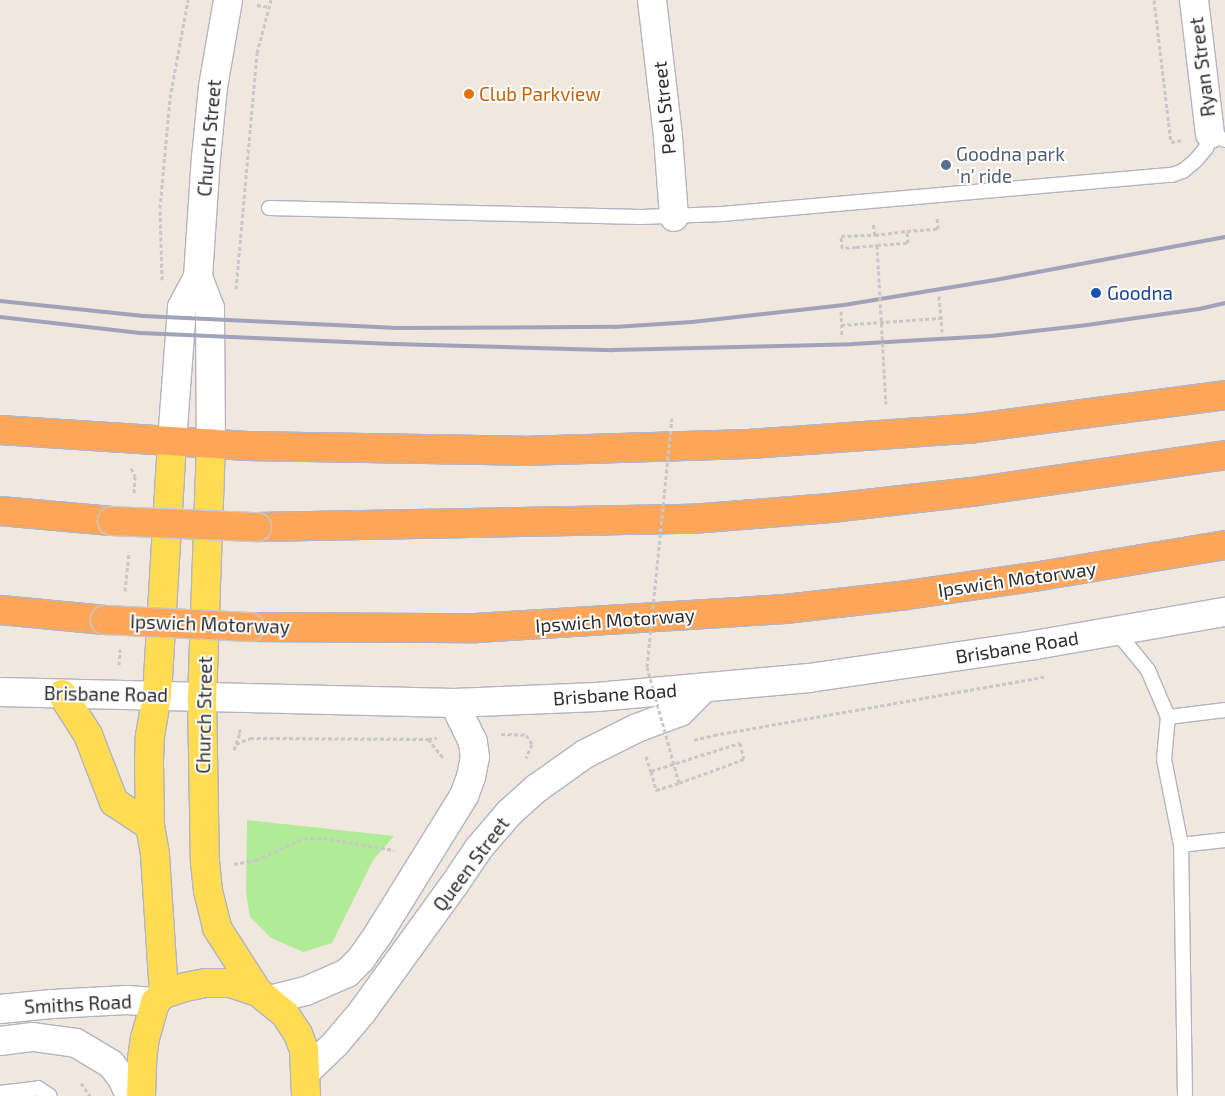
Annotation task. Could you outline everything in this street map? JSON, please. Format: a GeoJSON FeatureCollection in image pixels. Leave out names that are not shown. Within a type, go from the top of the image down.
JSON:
{"type":"FeatureCollection","features":[{"type":"Feature","properties":{"kind":"highway"},"geometry":{"type":"LineString","coordinates":[[0,430],[108,439],[247,446],[419,451],[523,451],[749,444],[975,428],[1225,394]]}},
{"type":"Feature","properties":{"kind":"highway"},"geometry":{"type":"LineString","coordinates":[[0,512],[112,521],[257,527],[691,519],[831,508],[972,492],[1225,455]]}},
{"type":"Feature","properties":{"kind":"highway","name":"Ipswich Motorway"},"geometry":{"type":"LineString","coordinates":[[0,610],[105,620],[250,627],[476,628],[785,609],[1034,577],[1225,545]]}},
{"type":"Feature","properties":{"kind":"main road","name":"Church Street"},"geometry":{"type":"LineString","coordinates":[[160,998],[155,854],[150,826],[150,736],[156,695],[182,307],[198,277],[212,96],[228,0]]}},
{"type":"Feature","properties":{"kind":"main road","name":"Peel Street"},"geometry":{"type":"LineString","coordinates":[[652,0],[668,136],[674,217]]}},
{"type":"Feature","properties":{"kind":"main road","name":"Ryan Street"},"geometry":{"type":"LineString","coordinates":[[1194,0],[1218,137]]}},
{"type":"Feature","properties":{"kind":"main road","name":"Church Street"},"geometry":{"type":"LineString","coordinates":[[198,277],[210,308],[211,443],[202,696],[205,852],[208,891],[217,928],[263,996]]}},
{"type":"Feature","properties":{"kind":"main road","name":"Brisbane Road"},"geometry":{"type":"LineString","coordinates":[[0,692],[454,702],[597,697],[819,677],[1116,631],[1225,612]]}},
{"type":"Feature","properties":{"kind":"main road","name":"Queen Street"},"geometry":{"type":"LineString","coordinates":[[306,1084],[334,1044],[362,1012],[479,848],[509,813],[536,788],[585,754],[637,728],[680,712],[703,688]]}},
{"type":"Feature","properties":{"kind":"main road"},"geometry":{"type":"LineString","coordinates":[[62,694],[88,735],[114,802],[150,826]]}},
{"type":"Feature","properties":{"kind":"main road","name":"Queen Street"},"geometry":{"type":"LineString","coordinates":[[263,996],[306,991],[347,974],[361,959],[379,932],[464,796],[471,777],[475,757],[473,742],[454,702]]}},
{"type":"Feature","properties":{"kind":"main road"},"geometry":{"type":"LineString","coordinates":[[141,1096],[142,1059],[145,1038],[160,998],[206,983],[230,983],[263,996],[285,1014],[298,1034],[304,1050],[306,1084]]}},
{"type":"Feature","properties":{"kind":"main road","name":"Smiths Road"},"geometry":{"type":"LineString","coordinates":[[0,1009],[160,998]]}},
{"type":"Feature","properties":{"kind":"main road","name":"Smiths Road"},"geometry":{"type":"LineString","coordinates":[[0,1041],[34,1037],[76,1043],[111,1064],[122,1078],[130,1096]]}},
{"type":"Feature","properties":{"kind":"lane"},"geometry":{"type":"LineString","coordinates":[[269,208],[674,217],[1172,175],[1183,171],[1218,137]]}},
{"type":"Feature","properties":{"kind":"lane"},"geometry":{"type":"LineString","coordinates":[[1116,631],[1148,670],[1168,717],[1164,759],[1181,844],[1185,1096]]}},
{"type":"Feature","properties":{"kind":"lane"},"geometry":{"type":"LineString","coordinates":[[1168,717],[1225,710]]}},
{"type":"Feature","properties":{"kind":"lane"},"geometry":{"type":"LineString","coordinates":[[1181,844],[1225,840]]}},
{"type":"Feature","properties":{"kind":"lane"},"geometry":{"type":"LineString","coordinates":[[0,1093],[38,1088],[50,1096]]}},
{"type":"Feature","properties":{"kind":"path"},"geometry":{"type":"LineString","coordinates":[[235,299],[257,53],[271,0]]}},
{"type":"Feature","properties":{"kind":"path"},"geometry":{"type":"LineString","coordinates":[[870,200],[875,235]]}},
{"type":"Feature","properties":{"kind":"path"},"geometry":{"type":"LineString","coordinates":[[907,231],[908,243],[842,248],[841,236],[875,235],[907,231],[938,229]]}},
{"type":"Feature","properties":{"kind":"path"},"geometry":{"type":"LineString","coordinates":[[877,245],[886,404]]}},
{"type":"Feature","properties":{"kind":"path"},"geometry":{"type":"LineString","coordinates":[[939,296],[942,332]]}},
{"type":"Feature","properties":{"kind":"path"},"geometry":{"type":"LineString","coordinates":[[841,312],[842,337]]}},
{"type":"Feature","properties":{"kind":"path"},"geometry":{"type":"LineString","coordinates":[[842,325],[940,318]]}},
{"type":"Feature","properties":{"kind":"path"},"geometry":{"type":"LineString","coordinates":[[672,418],[647,666],[679,783]]}},
{"type":"Feature","properties":{"kind":"path"},"geometry":{"type":"LineString","coordinates":[[688,742],[714,735],[1056,674]]}},
{"type":"Feature","properties":{"kind":"path"},"geometry":{"type":"LineString","coordinates":[[232,752],[236,744],[250,738],[428,739],[445,760],[444,767]]}},
{"type":"Feature","properties":{"kind":"path"},"geometry":{"type":"LineString","coordinates":[[646,755],[656,790],[744,758],[740,744],[651,771]]}},
{"type":"Feature","properties":{"kind":"path"},"geometry":{"type":"LineString","coordinates":[[663,750],[671,747]]}},
{"type":"Feature","properties":{"kind":"path"},"geometry":{"type":"LineString","coordinates":[[638,759],[654,752]]}},
{"type":"Feature","properties":{"kind":"path"},"geometry":{"type":"LineString","coordinates":[[232,854],[233,864],[256,860],[304,838],[323,838],[395,850],[401,843]]}},
{"type":"Feature","properties":{"kind":"green space"},"geometry":{"type":"Polygon","coordinates":[[[247,820],[394,836],[373,860],[332,943],[303,952],[271,938],[250,917],[246,892],[247,820]]]}},
{"type":"Feature","properties":{"kind":"railway"},"geometry":{"type":"LineString","coordinates":[[0,301],[143,316],[393,328],[614,327],[692,322],[844,305],[995,280],[1225,237]]}},
{"type":"Feature","properties":{"kind":"railway"},"geometry":{"type":"LineString","coordinates":[[0,317],[140,333],[393,344],[613,350],[853,344],[991,336],[1087,325],[1199,309],[1225,303]]}},
{"type":"Feature","properties":{"kind":"place","name":"Club Parkview"},"geometry":{"type":"Point","coordinates":[469,94]}},
{"type":"Feature","properties":{"kind":"place","name":"Goodna park 'n' ride"},"geometry":{"type":"Point","coordinates":[946,165]}},
{"type":"Feature","properties":{"kind":"place","name":"Goodna"},"geometry":{"type":"Point","coordinates":[1096,293]}}]}
